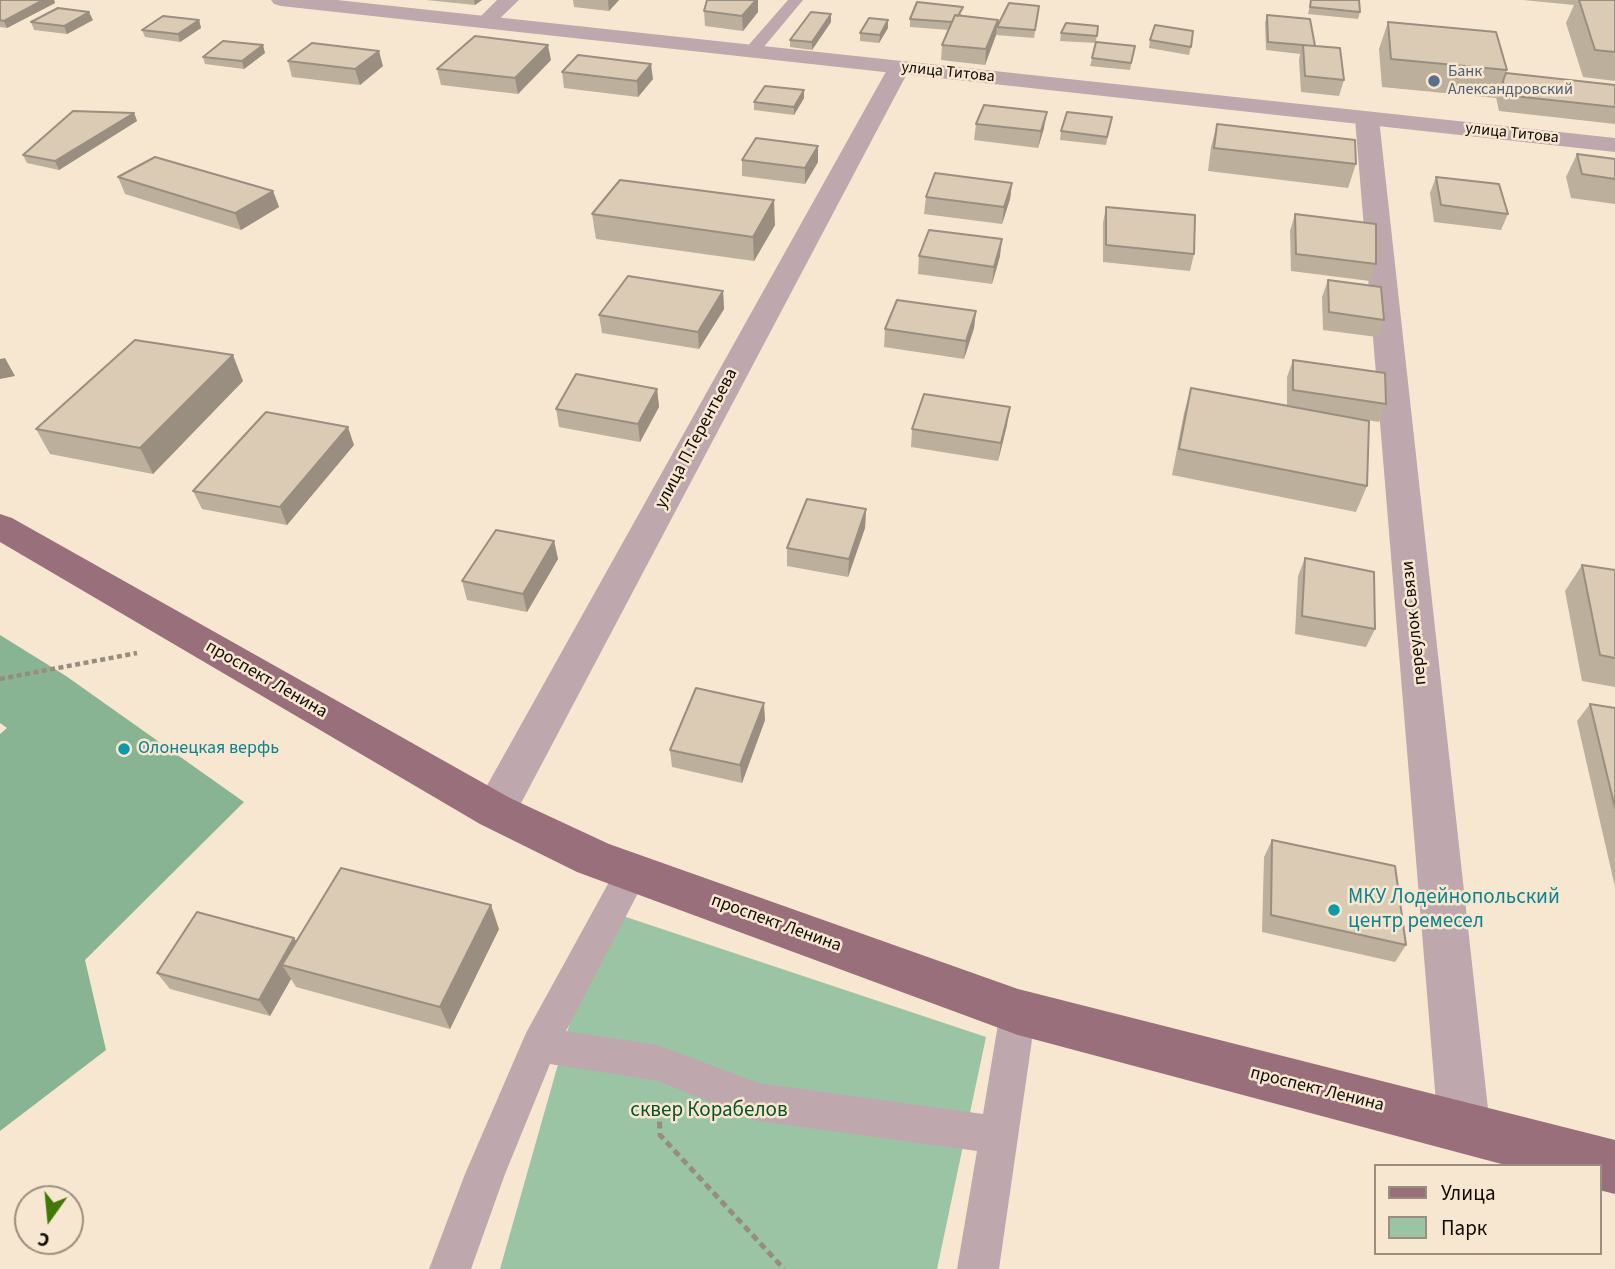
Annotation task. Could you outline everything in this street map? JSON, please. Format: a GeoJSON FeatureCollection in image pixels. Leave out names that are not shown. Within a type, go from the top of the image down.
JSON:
{"type":"FeatureCollection","features":[{"type":"Feature","properties":{"kind":"main road","name":"проспект Ленина"},"geometry":{"type":"LineString","coordinates":[[0,526],[495,811],[593,858],[1018,1012],[1615,1167]]}},
{"type":"Feature","properties":{"kind":"street","name":"улица Титова"},"geometry":{"type":"LineString","coordinates":[[281,0],[1615,145]]}},
{"type":"Feature","properties":{"kind":"street"},"geometry":{"type":"LineString","coordinates":[[486,21],[509,0]]}},
{"type":"Feature","properties":{"kind":"street","name":"улица П.Терентьева"},"geometry":{"type":"LineString","coordinates":[[495,811],[899,68]]}},
{"type":"Feature","properties":{"kind":"street","name":"переулок Связи"},"geometry":{"type":"LineString","coordinates":[[1367,119],[1464,1127]]}},
{"type":"Feature","properties":{"kind":"lane"},"geometry":{"type":"LineString","coordinates":[[752,51],[796,0]]}},
{"type":"Feature","properties":{"kind":"lane"},"geometry":{"type":"LineString","coordinates":[[450,1269],[485,1174],[539,1045],[632,872]]}},
{"type":"Feature","properties":{"kind":"lane"},"geometry":{"type":"LineString","coordinates":[[978,1269],[1018,1012]]}},
{"type":"Feature","properties":{"kind":"lane"},"geometry":{"type":"LineString","coordinates":[[539,1045],[658,1063],[758,1102],[998,1135]]}},
{"type":"Feature","properties":{"kind":"path"},"geometry":{"type":"LineString","coordinates":[[0,679],[200,641]]}},
{"type":"Feature","properties":{"kind":"path"},"geometry":{"type":"LineString","coordinates":[[658,1063],[660,1135],[784,1269]]}},
{"type":"Feature","properties":{"kind":"green space"},"geometry":{"type":"Polygon","coordinates":[[[0,635],[66,676],[244,802],[85,960],[106,1050],[0,1131],[0,734],[7,728],[0,723],[0,635]]]}},
{"type":"Feature","properties":{"kind":"green space","name":"сквер Корабелов"},"geometry":{"type":"Polygon","coordinates":[[[602,909],[986,1037],[937,1269],[500,1269],[602,909]]]}},
{"type":"Feature","properties":{"kind":"building"},"geometry":{"type":"Polygon","coordinates":[[[0,0],[43,0],[4,21],[0,20],[0,0]]]}},
{"type":"Feature","properties":{"kind":"building"},"geometry":{"type":"Polygon","coordinates":[[[707,0],[756,0],[742,16],[704,11],[707,0]]]}},
{"type":"Feature","properties":{"kind":"building"},"geometry":{"type":"Polygon","coordinates":[[[1311,0],[1359,0],[1360,12],[1310,7],[1311,0]]]}},
{"type":"Feature","properties":{"kind":"building"},"geometry":{"type":"Polygon","coordinates":[[[1579,0],[1615,0],[1615,52],[1595,50],[1579,0]]]}},
{"type":"Feature","properties":{"kind":"building"},"geometry":{"type":"Polygon","coordinates":[[[917,2],[963,7],[952,22],[910,19],[917,2]]]}},
{"type":"Feature","properties":{"kind":"building"},"geometry":{"type":"Polygon","coordinates":[[[1009,3],[1039,6],[1035,30],[997,27],[1009,3]]]}},
{"type":"Feature","properties":{"kind":"building"},"geometry":{"type":"Polygon","coordinates":[[[58,8],[89,12],[64,26],[31,22],[58,8]]]}},
{"type":"Feature","properties":{"kind":"building"},"geometry":{"type":"Polygon","coordinates":[[[811,12],[831,14],[812,42],[790,40],[811,12]]]}},
{"type":"Feature","properties":{"kind":"building"},"geometry":{"type":"Polygon","coordinates":[[[955,15],[998,20],[986,49],[942,45],[955,15]]]}},
{"type":"Feature","properties":{"kind":"building"},"geometry":{"type":"Polygon","coordinates":[[[1267,15],[1310,19],[1315,46],[1268,42],[1267,15]]]}},
{"type":"Feature","properties":{"kind":"building"},"geometry":{"type":"Polygon","coordinates":[[[163,16],[199,20],[178,34],[142,30],[163,16]]]}},
{"type":"Feature","properties":{"kind":"building"},"geometry":{"type":"Polygon","coordinates":[[[869,18],[888,20],[880,35],[860,33],[869,18]]]}},
{"type":"Feature","properties":{"kind":"building"},"geometry":{"type":"Polygon","coordinates":[[[1388,22],[1496,32],[1507,70],[1391,59],[1388,22]]]}},
{"type":"Feature","properties":{"kind":"building"},"geometry":{"type":"Polygon","coordinates":[[[1066,23],[1098,26],[1097,36],[1061,33],[1066,23]]]}},
{"type":"Feature","properties":{"kind":"building"},"geometry":{"type":"Polygon","coordinates":[[[1155,25],[1193,31],[1191,47],[1150,40],[1155,25]]]}},
{"type":"Feature","properties":{"kind":"building"},"geometry":{"type":"Polygon","coordinates":[[[475,36],[548,45],[515,78],[437,69],[475,36]]]}},
{"type":"Feature","properties":{"kind":"building"},"geometry":{"type":"Polygon","coordinates":[[[223,41],[263,45],[242,61],[203,57],[223,41]]]}},
{"type":"Feature","properties":{"kind":"building"},"geometry":{"type":"Polygon","coordinates":[[[1096,42],[1135,46],[1131,63],[1092,58],[1096,42]]]}},
{"type":"Feature","properties":{"kind":"building"},"geometry":{"type":"Polygon","coordinates":[[[312,43],[379,51],[355,69],[288,61],[312,43]]]}},
{"type":"Feature","properties":{"kind":"building"},"geometry":{"type":"Polygon","coordinates":[[[1303,45],[1340,48],[1344,80],[1305,76],[1303,45]]]}},
{"type":"Feature","properties":{"kind":"building"},"geometry":{"type":"Polygon","coordinates":[[[578,55],[651,64],[637,81],[562,72],[578,55]]]}},
{"type":"Feature","properties":{"kind":"building"},"geometry":{"type":"Polygon","coordinates":[[[1506,73],[1615,85],[1615,107],[1505,95],[1503,81],[1506,73]]]}},
{"type":"Feature","properties":{"kind":"building"},"geometry":{"type":"Polygon","coordinates":[[[765,86],[804,90],[794,107],[754,102],[765,86]]]}},
{"type":"Feature","properties":{"kind":"building"},"geometry":{"type":"Polygon","coordinates":[[[984,105],[1047,112],[1041,131],[976,124],[984,105]]]}},
{"type":"Feature","properties":{"kind":"building"},"geometry":{"type":"Polygon","coordinates":[[[73,111],[134,113],[55,161],[23,155],[73,111]]]}},
{"type":"Feature","properties":{"kind":"building"},"geometry":{"type":"Polygon","coordinates":[[[1067,112],[1112,117],[1107,137],[1061,131],[1067,112]]]}},
{"type":"Feature","properties":{"kind":"building"},"geometry":{"type":"Polygon","coordinates":[[[1217,124],[1355,140],[1356,164],[1214,148],[1217,124]]]}},
{"type":"Feature","properties":{"kind":"building"},"geometry":{"type":"Polygon","coordinates":[[[756,138],[818,146],[805,168],[742,160],[756,138]]]}},
{"type":"Feature","properties":{"kind":"building"},"geometry":{"type":"Polygon","coordinates":[[[1577,154],[1615,159],[1615,179],[1582,174],[1577,154]]]}},
{"type":"Feature","properties":{"kind":"building"},"geometry":{"type":"Polygon","coordinates":[[[155,157],[273,191],[235,213],[118,177],[155,157]]]}},
{"type":"Feature","properties":{"kind":"building"},"geometry":{"type":"Polygon","coordinates":[[[935,173],[1012,183],[1004,207],[926,197],[935,173]]]}},
{"type":"Feature","properties":{"kind":"building"},"geometry":{"type":"Polygon","coordinates":[[[1436,177],[1499,184],[1508,214],[1441,205],[1436,177]]]}},
{"type":"Feature","properties":{"kind":"building"},"geometry":{"type":"Polygon","coordinates":[[[620,180],[774,200],[753,237],[592,214],[620,180]]]}},
{"type":"Feature","properties":{"kind":"building"},"geometry":{"type":"Polygon","coordinates":[[[1106,207],[1195,215],[1194,254],[1106,245],[1106,207]]]}},
{"type":"Feature","properties":{"kind":"building"},"geometry":{"type":"Polygon","coordinates":[[[1295,214],[1376,224],[1376,264],[1296,254],[1295,214]]]}},
{"type":"Feature","properties":{"kind":"building"},"geometry":{"type":"Polygon","coordinates":[[[929,230],[1002,239],[994,267],[919,256],[929,230]]]}},
{"type":"Feature","properties":{"kind":"building"},"geometry":{"type":"Polygon","coordinates":[[[628,276],[723,291],[698,332],[599,315],[628,276]]]}},
{"type":"Feature","properties":{"kind":"building"},"geometry":{"type":"Polygon","coordinates":[[[1328,280],[1381,287],[1384,320],[1329,312],[1328,280]]]}},
{"type":"Feature","properties":{"kind":"building"},"geometry":{"type":"Polygon","coordinates":[[[897,300],[976,311],[966,341],[885,329],[897,300]]]}},
{"type":"Feature","properties":{"kind":"building"},"geometry":{"type":"Polygon","coordinates":[[[135,340],[233,355],[140,448],[36,429],[135,340]]]}},
{"type":"Feature","properties":{"kind":"building"},"geometry":{"type":"Polygon","coordinates":[[[1293,360],[1385,373],[1386,404],[1293,390],[1293,360]]]}},
{"type":"Feature","properties":{"kind":"building"},"geometry":{"type":"Polygon","coordinates":[[[576,374],[657,389],[638,424],[556,409],[576,374]]]}},
{"type":"Feature","properties":{"kind":"building"},"geometry":{"type":"Polygon","coordinates":[[[1191,388],[1369,421],[1367,486],[1179,449],[1191,388]]]}},
{"type":"Feature","properties":{"kind":"building"},"geometry":{"type":"Polygon","coordinates":[[[924,394],[1010,407],[1001,443],[912,429],[924,394]]]}},
{"type":"Feature","properties":{"kind":"building"},"geometry":{"type":"Polygon","coordinates":[[[266,412],[348,427],[280,507],[193,491],[266,412]]]}},
{"type":"Feature","properties":{"kind":"building"},"geometry":{"type":"Polygon","coordinates":[[[807,499],[866,509],[849,559],[787,548],[807,499]]]}},
{"type":"Feature","properties":{"kind":"building"},"geometry":{"type":"Polygon","coordinates":[[[496,530],[554,541],[523,594],[462,581],[496,530]]]}},
{"type":"Feature","properties":{"kind":"building"},"geometry":{"type":"Polygon","coordinates":[[[1305,558],[1374,572],[1375,629],[1302,616],[1305,558]]]}},
{"type":"Feature","properties":{"kind":"building"},"geometry":{"type":"Polygon","coordinates":[[[1582,565],[1615,570],[1615,658],[1600,655],[1582,565]]]}},
{"type":"Feature","properties":{"kind":"building"},"geometry":{"type":"Polygon","coordinates":[[[696,688],[764,703],[740,765],[670,750],[696,688]]]}},
{"type":"Feature","properties":{"kind":"building"},"geometry":{"type":"Polygon","coordinates":[[[1590,704],[1615,708],[1615,808],[1590,704]]]}},
{"type":"Feature","properties":{"kind":"building"},"geometry":{"type":"Polygon","coordinates":[[[1272,840],[1395,866],[1406,945],[1271,915],[1272,840]]]}},
{"type":"Feature","properties":{"kind":"building"},"geometry":{"type":"Polygon","coordinates":[[[341,868],[491,905],[440,1007],[282,965],[341,868]]]}},
{"type":"Feature","properties":{"kind":"building"},"geometry":{"type":"Polygon","coordinates":[[[197,912],[294,938],[259,1000],[157,973],[197,912]]]}},
{"type":"Feature","properties":{"kind":"place","name":"Банк Александровский"},"geometry":{"type":"Point","coordinates":[1434,81]}},
{"type":"Feature","properties":{"kind":"place","name":"Олонецкая верфь"},"geometry":{"type":"Point","coordinates":[124,749]}},
{"type":"Feature","properties":{"kind":"place","name":"МКУ Лодейнопольский центр ремесел"},"geometry":{"type":"Point","coordinates":[1334,910]}}]}
